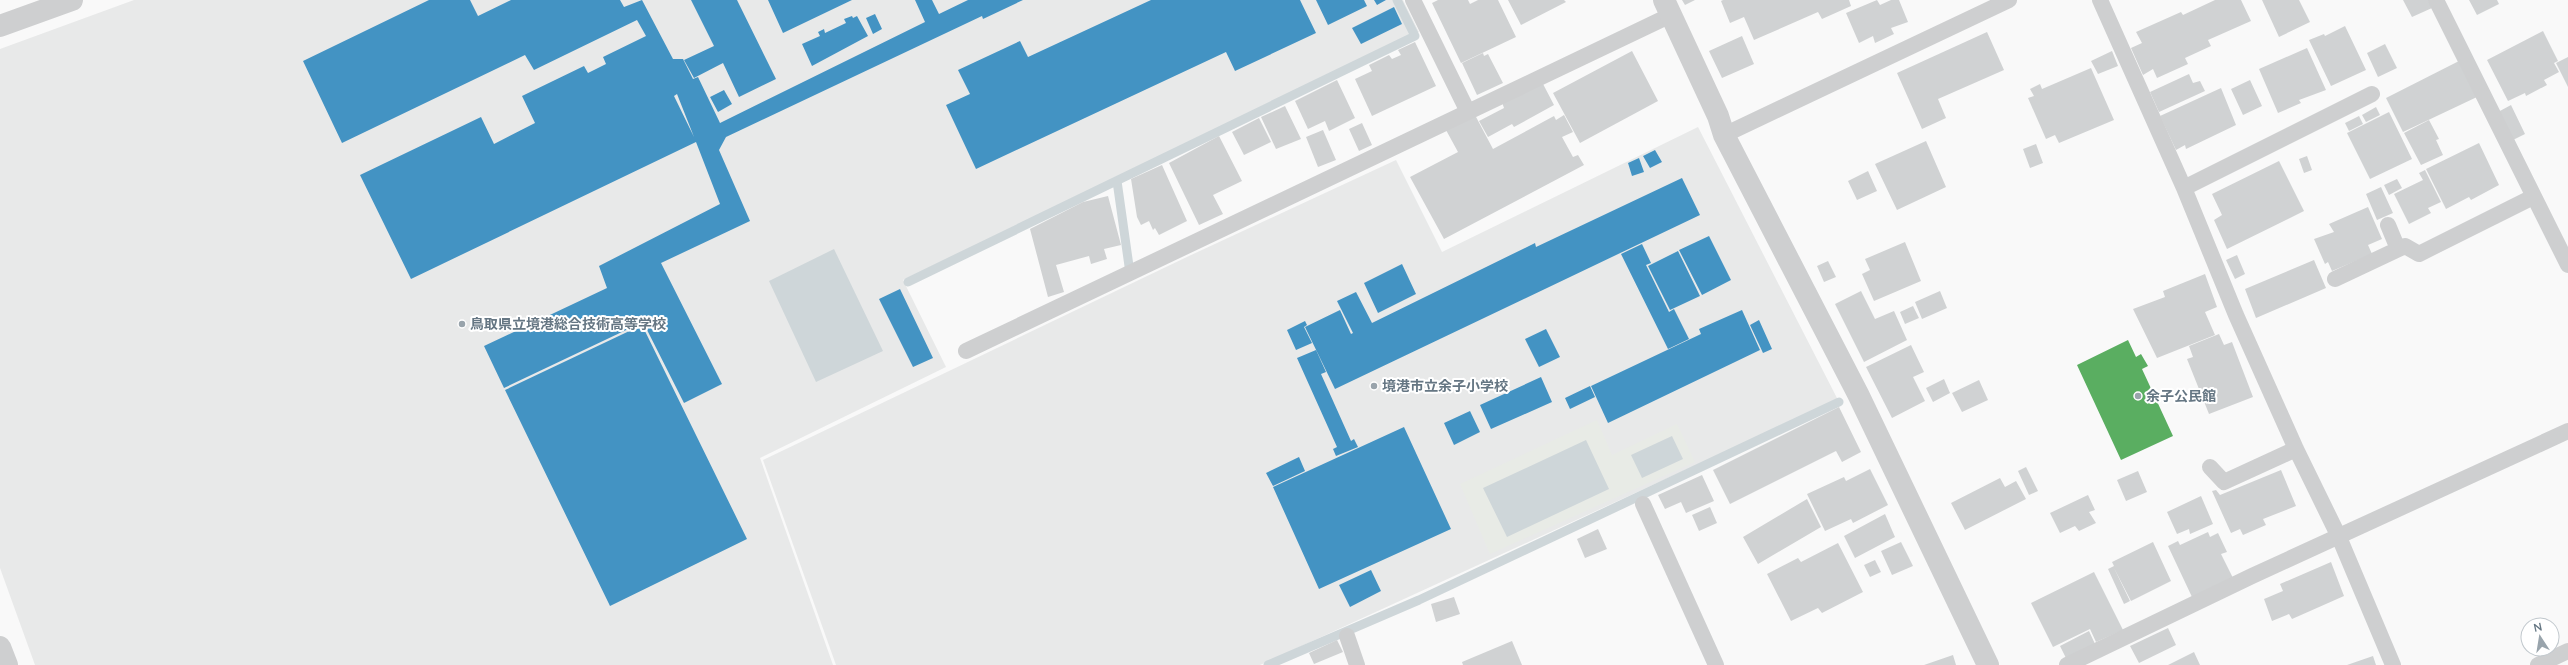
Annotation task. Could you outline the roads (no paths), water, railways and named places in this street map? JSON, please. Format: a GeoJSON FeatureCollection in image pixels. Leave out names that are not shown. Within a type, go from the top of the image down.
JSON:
{"type":"FeatureCollection","features":[{"type":"Feature","properties":{"kind":"street"},"geometry":{"type":"LineString","coordinates":[[0,26],[72,0]]}},
{"type":"Feature","properties":{"kind":"street"},"geometry":{"type":"LineString","coordinates":[[1668,7],[1718,116],[1724,135],[1858,394],[1988,665]]}},
{"type":"Feature","properties":{"kind":"street"},"geometry":{"type":"LineString","coordinates":[[0,647],[7,665]]}},
{"type":"Feature","properties":{"kind":"lane"},"geometry":{"type":"LineString","coordinates":[[1413,0],[1468,112]]}},
{"type":"Feature","properties":{"kind":"lane"},"geometry":{"type":"LineString","coordinates":[[1724,135],[2009,0]]}},
{"type":"Feature","properties":{"kind":"lane"},"geometry":{"type":"LineString","coordinates":[[2100,0],[2184,188],[2236,315],[2296,450],[2339,538],[2393,665]]}},
{"type":"Feature","properties":{"kind":"lane"},"geometry":{"type":"LineString","coordinates":[[2436,0],[2568,265]]}},
{"type":"Feature","properties":{"kind":"lane"},"geometry":{"type":"LineString","coordinates":[[966,351],[1468,112],[1668,7]]}},
{"type":"Feature","properties":{"kind":"lane"},"geometry":{"type":"LineString","coordinates":[[2184,188],[2372,94]]}},
{"type":"Feature","properties":{"kind":"lane"},"geometry":{"type":"LineString","coordinates":[[2334,279],[2404,246],[2420,254],[2533,197]]}},
{"type":"Feature","properties":{"kind":"lane"},"geometry":{"type":"LineString","coordinates":[[2388,225],[2398,249]]}},
{"type":"Feature","properties":{"kind":"lane"},"geometry":{"type":"LineString","coordinates":[[2067,665],[2252,576],[2339,538],[2568,431]]}},
{"type":"Feature","properties":{"kind":"lane"},"geometry":{"type":"LineString","coordinates":[[2210,467],[2224,482],[2296,450]]}},
{"type":"Feature","properties":{"kind":"lane"},"geometry":{"type":"LineString","coordinates":[[1643,504],[1716,665]]}},
{"type":"Feature","properties":{"kind":"lane"},"geometry":{"type":"LineString","coordinates":[[1347,636],[1357,665]]}},
{"type":"Feature","properties":{"kind":"lane"},"geometry":{"type":"LineString","coordinates":[[2538,665],[2568,651]]}},
{"type":"Feature","properties":{"kind":"waterway"},"geometry":{"type":"LineString","coordinates":[[908,282],[1415,36],[1397,0]]}},
{"type":"Feature","properties":{"kind":"waterway"},"geometry":{"type":"LineString","coordinates":[[1117,181],[1129,266]]}},
{"type":"Feature","properties":{"kind":"waterway"},"geometry":{"type":"LineString","coordinates":[[1268,665],[1419,600],[1839,402]]}},
{"type":"Feature","properties":{"kind":"place","name":"鳥取県立境港総合技術高等学校"},"geometry":{"type":"Point","coordinates":[462,324]}},
{"type":"Feature","properties":{"kind":"place","name":"境港市立余子小学校"},"geometry":{"type":"Point","coordinates":[1374,386]}},
{"type":"Feature","properties":{"kind":"place","name":"余子公民館"},"geometry":{"type":"Point","coordinates":[2138,396]}}]}
